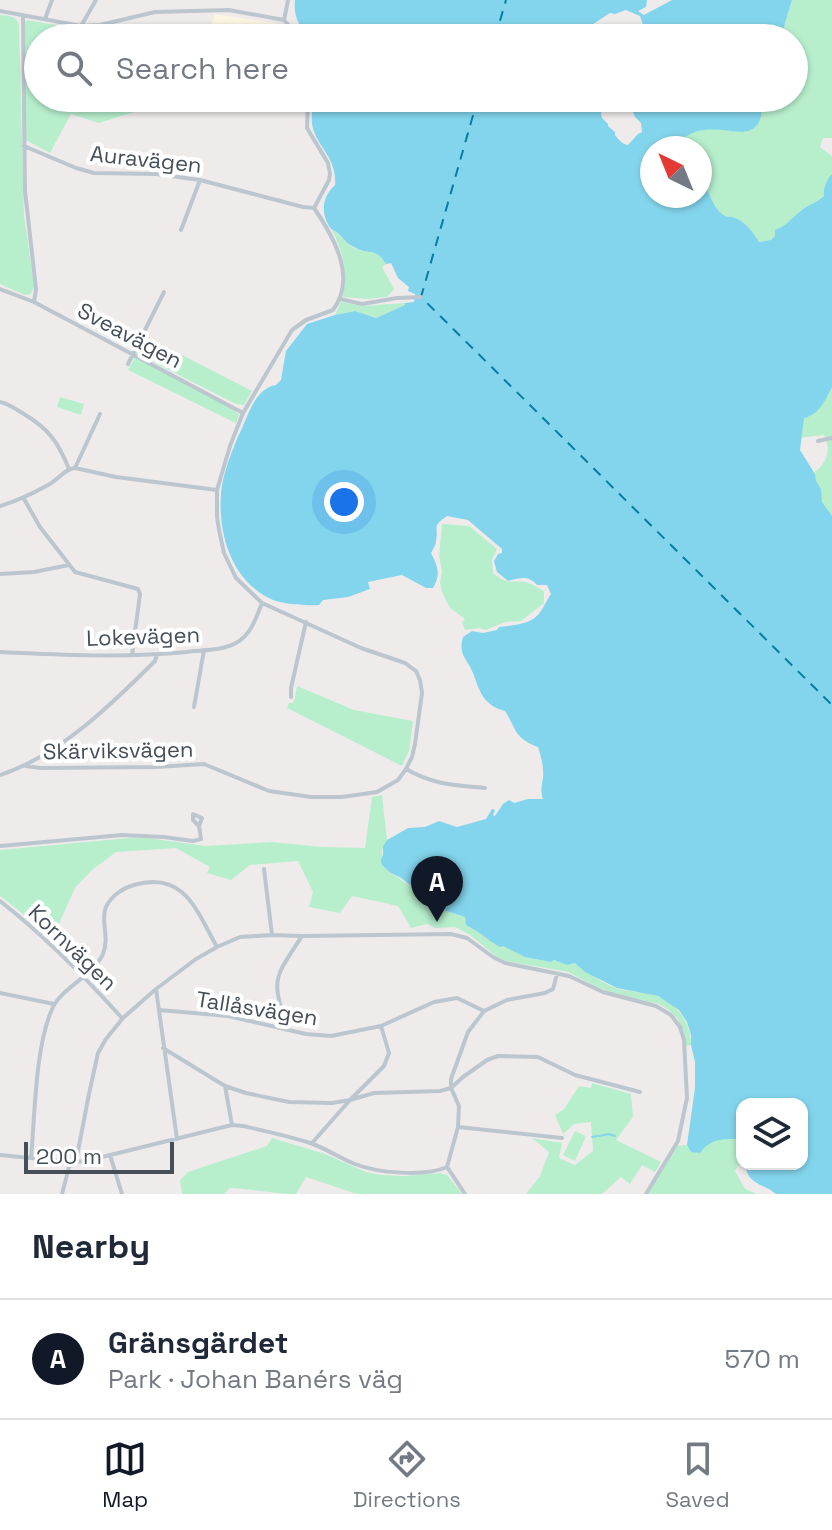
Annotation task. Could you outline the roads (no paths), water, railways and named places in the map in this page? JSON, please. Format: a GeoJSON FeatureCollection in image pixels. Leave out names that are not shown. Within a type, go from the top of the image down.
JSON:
{"type":"FeatureCollection","features":[{"type":"Feature","properties":{"kind":"street"},"geometry":{"type":"LineString","coordinates":[[45,19],[52,0]]}},
{"type":"Feature","properties":{"kind":"street"},"geometry":{"type":"LineString","coordinates":[[82,24],[96,0]]}},
{"type":"Feature","properties":{"kind":"street"},"geometry":{"type":"LineString","coordinates":[[284,20],[288,0]]}},
{"type":"Feature","properties":{"kind":"street"},"geometry":{"type":"LineString","coordinates":[[104,24],[155,12],[229,10],[284,20],[288,24]]}},
{"type":"Feature","properties":{"kind":"street"},"geometry":{"type":"LineString","coordinates":[[0,11],[71,24]]}},
{"type":"Feature","properties":{"kind":"street"},"geometry":{"type":"LineString","coordinates":[[23,16],[25,191],[36,289],[34,302]]}},
{"type":"Feature","properties":{"kind":"street"},"geometry":{"type":"LineString","coordinates":[[308,112],[307,128],[328,163],[330,174],[314,208],[336,245],[341,262],[343,279],[340,299],[333,310],[306,320],[292,330],[243,413],[217,490],[217,517],[224,553],[236,578],[262,603],[361,648],[405,663],[416,671],[422,693],[415,744],[406,769],[423,779],[485,788]]}},
{"type":"Feature","properties":{"kind":"street","name":"Auravägen"},"geometry":{"type":"LineString","coordinates":[[24,146],[94,173],[156,174],[200,180],[314,208]]}},
{"type":"Feature","properties":{"kind":"street"},"geometry":{"type":"LineString","coordinates":[[181,230],[200,180]]}},
{"type":"Feature","properties":{"kind":"street","name":"Sveavägen"},"geometry":{"type":"LineString","coordinates":[[0,289],[34,302],[243,413]]}},
{"type":"Feature","properties":{"kind":"street"},"geometry":{"type":"LineString","coordinates":[[128,364],[164,292]]}},
{"type":"Feature","properties":{"kind":"street"},"geometry":{"type":"LineString","coordinates":[[340,299],[370,304],[421,297]]}},
{"type":"Feature","properties":{"kind":"street"},"geometry":{"type":"LineString","coordinates":[[0,402],[9,404],[40,423],[62,451],[69,469]]}},
{"type":"Feature","properties":{"kind":"street"},"geometry":{"type":"LineString","coordinates":[[75,468],[100,414]]}},
{"type":"Feature","properties":{"kind":"street"},"geometry":{"type":"LineString","coordinates":[[818,441],[832,438]]}},
{"type":"Feature","properties":{"kind":"street"},"geometry":{"type":"LineString","coordinates":[[0,506],[24,499],[75,468],[116,477],[217,490]]}},
{"type":"Feature","properties":{"kind":"street"},"geometry":{"type":"LineString","coordinates":[[24,499],[40,527],[75,572],[138,589],[140,594],[132,655]]}},
{"type":"Feature","properties":{"kind":"street"},"geometry":{"type":"LineString","coordinates":[[0,574],[34,572],[69,565]]}},
{"type":"Feature","properties":{"kind":"street","name":"Lokevägen"},"geometry":{"type":"LineString","coordinates":[[0,652],[157,655],[232,645],[251,630],[262,603]]}},
{"type":"Feature","properties":{"kind":"street"},"geometry":{"type":"LineString","coordinates":[[291,697],[306,622]]}},
{"type":"Feature","properties":{"kind":"street"},"geometry":{"type":"LineString","coordinates":[[194,707],[204,650]]}},
{"type":"Feature","properties":{"kind":"street"},"geometry":{"type":"LineString","coordinates":[[0,775],[26,766],[106,710],[155,661],[157,655]]}},
{"type":"Feature","properties":{"kind":"street","name":"Skärviksvägen"},"geometry":{"type":"LineString","coordinates":[[26,766],[204,764],[269,791],[311,797],[377,792],[398,780],[406,769]]}},
{"type":"Feature","properties":{"kind":"street"},"geometry":{"type":"LineString","coordinates":[[0,846],[122,835],[193,841],[201,839],[199,826]]}},
{"type":"Feature","properties":{"kind":"street"},"geometry":{"type":"LineString","coordinates":[[264,869],[272,935]]}},
{"type":"Feature","properties":{"kind":"street"},"geometry":{"type":"LineString","coordinates":[[31,1158],[40,1060],[47,1026],[54,1004],[98,964],[105,951],[105,908],[114,896],[125,888],[146,882],[181,889],[217,947]]}},
{"type":"Feature","properties":{"kind":"street","name":"Kornvägen"},"geometry":{"type":"LineString","coordinates":[[0,901],[84,976],[123,1018]]}},
{"type":"Feature","properties":{"kind":"street"},"geometry":{"type":"LineString","coordinates":[[62,1194],[65,1177],[77,1156],[98,1053],[123,1018],[196,959],[240,937],[451,934],[467,938],[505,963],[569,976],[613,996],[656,1006],[671,1015],[680,1027],[684,1040],[687,1098],[681,1132],[646,1194]]}},
{"type":"Feature","properties":{"kind":"street"},"geometry":{"type":"LineString","coordinates":[[289,1030],[278,999],[277,978],[302,936]]}},
{"type":"Feature","properties":{"kind":"street"},"geometry":{"type":"LineString","coordinates":[[0,1155],[86,1161],[232,1125],[312,1143],[373,1169],[441,1170],[447,1167],[458,1127],[459,1106],[451,1088],[451,1079],[468,1032],[484,1011],[507,1000],[553,989],[557,974]]}},
{"type":"Feature","properties":{"kind":"street"},"geometry":{"type":"LineString","coordinates":[[156,989],[177,1139]]}},
{"type":"Feature","properties":{"kind":"street"},"geometry":{"type":"LineString","coordinates":[[0,993],[54,1004]]}},
{"type":"Feature","properties":{"kind":"street","name":"Tallåsvägen"},"geometry":{"type":"LineString","coordinates":[[159,1010],[228,1016],[306,1034],[331,1036],[381,1026],[434,1002],[457,998],[484,1011]]}},
{"type":"Feature","properties":{"kind":"street"},"geometry":{"type":"LineString","coordinates":[[312,1143],[384,1066],[389,1053],[381,1026]]}},
{"type":"Feature","properties":{"kind":"street"},"geometry":{"type":"LineString","coordinates":[[163,1048],[225,1086],[289,1102],[312,1104],[350,1100],[374,1093],[440,1091],[451,1088],[487,1060],[498,1056],[538,1057],[575,1075],[640,1092]]}},
{"type":"Feature","properties":{"kind":"street"},"geometry":{"type":"LineString","coordinates":[[225,1086],[232,1125]]}},
{"type":"Feature","properties":{"kind":"street"},"geometry":{"type":"LineString","coordinates":[[458,1127],[562,1138]]}},
{"type":"Feature","properties":{"kind":"street"},"geometry":{"type":"LineString","coordinates":[[110,1155],[122,1194]]}},
{"type":"Feature","properties":{"kind":"street"},"geometry":{"type":"LineString","coordinates":[[447,1167],[465,1194]]}},
{"type":"Feature","properties":{"kind":"water"},"geometry":{"type":"Polygon","coordinates":[[[295,0],[647,0],[646,7],[638,11],[644,15],[672,0],[792,0],[785,24],[643,24],[640,16],[626,10],[610,13],[593,24],[300,24],[295,0]]]}},
{"type":"Feature","properties":{"kind":"water"},"geometry":{"type":"Polygon","coordinates":[[[312,112],[601,112],[616,137],[628,145],[642,132],[641,123],[633,112],[761,112],[760,120],[749,131],[713,129],[687,136],[640,136],[640,208],[712,208],[712,200],[719,211],[742,222],[759,242],[771,240],[775,230],[824,196],[832,174],[832,387],[818,410],[804,418],[800,450],[815,474],[822,502],[832,516],[832,1194],[776,1194],[753,1181],[747,1173],[746,1170],[808,1170],[808,1098],[736,1098],[736,1139],[718,1140],[708,1144],[700,1153],[691,1152],[687,1145],[695,1088],[695,1062],[687,1022],[679,1010],[658,996],[617,988],[585,972],[575,963],[567,965],[554,960],[525,957],[500,947],[466,925],[465,917],[434,907],[425,892],[382,864],[383,846],[387,840],[408,828],[425,827],[439,821],[457,827],[486,819],[492,809],[495,816],[509,800],[514,803],[543,799],[543,769],[538,747],[520,737],[505,711],[483,697],[462,649],[463,637],[472,631],[483,633],[497,630],[499,627],[522,624],[537,616],[551,594],[547,585],[537,585],[524,578],[508,581],[497,572],[494,561],[502,549],[468,520],[447,516],[437,525],[436,542],[431,553],[438,570],[433,588],[426,588],[402,575],[368,582],[370,589],[348,597],[323,600],[319,605],[287,603],[271,599],[246,581],[230,555],[221,510],[226,469],[255,401],[264,390],[281,380],[286,351],[307,324],[355,311],[376,318],[405,303],[414,302],[415,294],[408,291],[409,287],[398,278],[391,263],[386,264],[375,253],[352,246],[329,226],[324,215],[324,204],[335,185],[334,172],[315,135],[312,112]]]}},
{"type":"Feature","properties":{"kind":"waterway"},"geometry":{"type":"LineString","coordinates":[[592,1137],[597,1136]]}},
{"type":"Feature","properties":{"kind":"waterway"},"geometry":{"type":"LineString","coordinates":[[599,1136],[615,1136]]}},
{"type":"Feature","properties":{"kind":"place","name":"Gränsgärdet"},"geometry":{"type":"Point","coordinates":[437,922]}}]}
